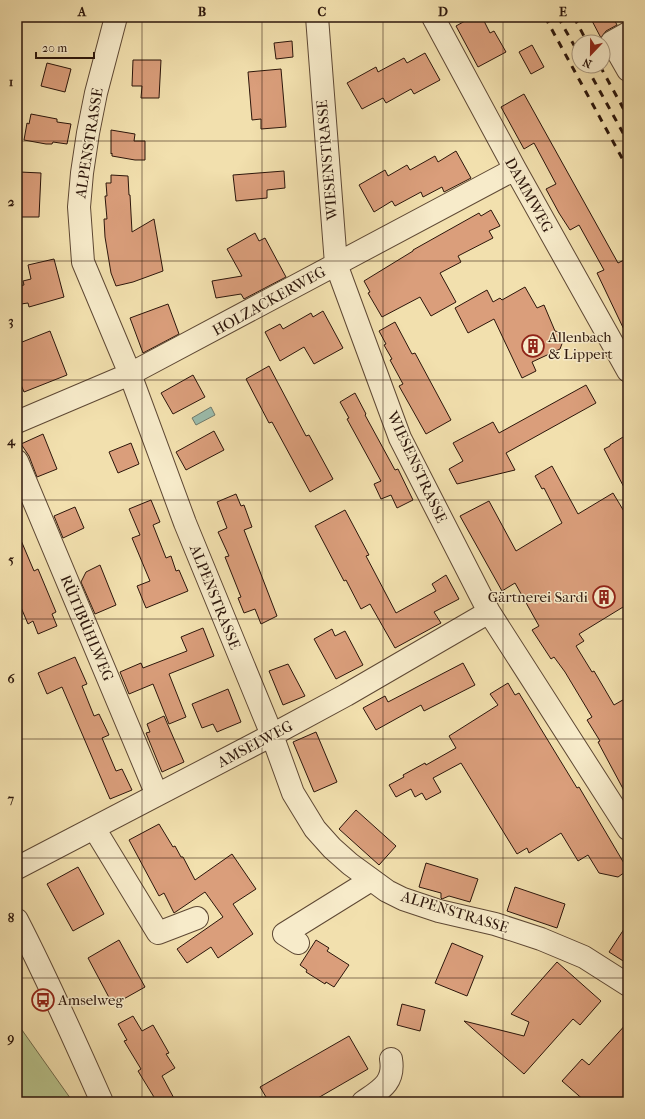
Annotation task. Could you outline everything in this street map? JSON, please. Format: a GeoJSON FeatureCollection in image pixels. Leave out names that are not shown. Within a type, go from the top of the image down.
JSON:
{"type":"FeatureCollection","features":[{"type":"Feature","properties":{"kind":"street","name":"ALPENSTRASSE"},"geometry":{"type":"LineString","coordinates":[[116,17],[96,93],[82,173],[79,207],[83,262],[130,374],[185,523],[272,735],[293,793],[316,829],[332,848],[371,880],[403,899],[439,911],[495,924],[541,939],[584,957],[628,985]]}},
{"type":"Feature","properties":{"kind":"street","name":"WIESENSTRASSE"},"geometry":{"type":"LineString","coordinates":[[317,17],[336,264],[400,438],[489,612],[625,818]]}},
{"type":"Feature","properties":{"kind":"street","name":"DAMMWEG"},"geometry":{"type":"LineString","coordinates":[[433,17],[515,169],[628,371]]}},
{"type":"Feature","properties":{"kind":"street"},"geometry":{"type":"LineString","coordinates":[[628,33],[612,42],[628,70]]}},
{"type":"Feature","properties":{"kind":"street","name":"HOLZACKERWEG"},"geometry":{"type":"LineString","coordinates":[[17,422],[130,374],[515,169]]}},
{"type":"Feature","properties":{"kind":"street","name":"RÜTIBÜHLWEG"},"geometry":{"type":"LineString","coordinates":[[17,461],[157,796]]}},
{"type":"Feature","properties":{"kind":"street","name":"AMSELWEG"},"geometry":{"type":"LineString","coordinates":[[17,868],[157,796],[346,695],[489,612]]}},
{"type":"Feature","properties":{"kind":"street"},"geometry":{"type":"LineString","coordinates":[[94,828],[158,934],[197,918]]}},
{"type":"Feature","properties":{"kind":"street"},"geometry":{"type":"LineString","coordinates":[[298,943],[284,934],[371,880]]}},
{"type":"Feature","properties":{"kind":"street"},"geometry":{"type":"LineString","coordinates":[[17,920],[37,959],[102,1102]]}},
{"type":"Feature","properties":{"kind":"street"},"geometry":{"type":"LineString","coordinates":[[363,1102],[384,1087],[391,1075],[391,1058]]}},
{"type":"Feature","properties":{"kind":"green space"},"geometry":{"type":"Polygon","coordinates":[[[17,1023],[73,1102],[17,1102],[17,1023]]]}},
{"type":"Feature","properties":{"kind":"shaded area"},"geometry":{"type":"Polygon","coordinates":[[[211,407],[215,415],[196,425],[192,418],[211,407]]]}},
{"type":"Feature","properties":{"kind":"building"},"geometry":{"type":"Polygon","coordinates":[[[472,17],[482,17],[490,33],[494,31],[506,52],[478,67],[456,26],[472,17]]]}},
{"type":"Feature","properties":{"kind":"building"},"geometry":{"type":"Polygon","coordinates":[[[590,17],[613,17],[617,25],[606,31],[604,34],[599,34],[590,17]]]}},
{"type":"Feature","properties":{"kind":"building"},"geometry":{"type":"Polygon","coordinates":[[[292,41],[293,57],[276,59],[274,43],[292,41]]]}},
{"type":"Feature","properties":{"kind":"building"},"geometry":{"type":"Polygon","coordinates":[[[532,45],[544,67],[531,74],[519,52],[532,45]]]}},
{"type":"Feature","properties":{"kind":"building"},"geometry":{"type":"Polygon","coordinates":[[[425,53],[440,80],[414,94],[411,89],[386,103],[383,98],[362,109],[347,83],[376,67],[378,72],[404,58],[407,63],[425,53]]]}},
{"type":"Feature","properties":{"kind":"building"},"geometry":{"type":"Polygon","coordinates":[[[133,60],[161,60],[159,98],[141,98],[142,86],[132,86],[133,60]]]}},
{"type":"Feature","properties":{"kind":"building"},"geometry":{"type":"Polygon","coordinates":[[[47,63],[71,69],[65,92],[41,86],[47,63]]]}},
{"type":"Feature","properties":{"kind":"building"},"geometry":{"type":"Polygon","coordinates":[[[281,69],[286,127],[261,129],[261,119],[252,120],[248,72],[281,69]]]}},
{"type":"Feature","properties":{"kind":"building"},"geometry":{"type":"Polygon","coordinates":[[[524,94],[618,263],[628,258],[628,338],[597,273],[604,270],[579,225],[570,230],[559,213],[546,189],[556,184],[534,143],[524,149],[501,107],[524,94]]]}},
{"type":"Feature","properties":{"kind":"building"},"geometry":{"type":"Polygon","coordinates":[[[31,114],[57,119],[57,122],[71,124],[67,144],[53,142],[52,144],[46,144],[24,140],[27,123],[29,124],[31,114]]]}},
{"type":"Feature","properties":{"kind":"building"},"geometry":{"type":"Polygon","coordinates":[[[111,130],[135,134],[134,141],[145,141],[145,160],[135,160],[112,156],[111,130]]]}},
{"type":"Feature","properties":{"kind":"building"},"geometry":{"type":"Polygon","coordinates":[[[456,151],[471,178],[444,192],[442,187],[423,197],[421,192],[395,206],[392,201],[374,212],[359,185],[385,170],[388,176],[407,165],[410,170],[435,156],[438,162],[456,151]]]}},
{"type":"Feature","properties":{"kind":"building"},"geometry":{"type":"Polygon","coordinates":[[[284,171],[285,188],[267,190],[267,198],[236,201],[233,175],[284,171]]]}},
{"type":"Feature","properties":{"kind":"building"},"geometry":{"type":"Polygon","coordinates":[[[20,172],[41,173],[39,217],[19,217],[20,172]]]}},
{"type":"Feature","properties":{"kind":"building"},"geometry":{"type":"Polygon","coordinates":[[[111,175],[128,176],[132,232],[154,219],[163,271],[133,282],[116,286],[111,273],[105,237],[104,219],[107,219],[105,196],[107,196],[106,183],[111,183],[111,175]]]}},
{"type":"Feature","properties":{"kind":"building"},"geometry":{"type":"Polygon","coordinates":[[[491,210],[500,226],[489,231],[493,238],[458,256],[461,262],[440,273],[456,302],[431,316],[420,297],[382,317],[368,293],[370,292],[364,281],[413,250],[479,213],[481,216],[491,210]]]}},
{"type":"Feature","properties":{"kind":"building"},"geometry":{"type":"Polygon","coordinates":[[[255,233],[259,241],[265,238],[286,277],[244,299],[241,294],[216,298],[212,281],[242,276],[227,249],[255,233]]]}},
{"type":"Feature","properties":{"kind":"building"},"geometry":{"type":"Polygon","coordinates":[[[54,259],[64,297],[29,307],[28,303],[21,304],[17,286],[24,285],[23,281],[31,279],[28,265],[54,259]]]}},
{"type":"Feature","properties":{"kind":"building"},"geometry":{"type":"Polygon","coordinates":[[[525,287],[537,308],[544,305],[555,331],[559,332],[563,341],[560,349],[532,362],[536,371],[522,378],[494,319],[468,333],[455,308],[487,290],[493,302],[500,298],[502,300],[525,287]]]}},
{"type":"Feature","properties":{"kind":"building"},"geometry":{"type":"Polygon","coordinates":[[[168,304],[179,334],[143,353],[130,318],[168,304]]]}},
{"type":"Feature","properties":{"kind":"building"},"geometry":{"type":"Polygon","coordinates":[[[323,311],[343,348],[314,364],[304,347],[280,361],[265,332],[280,324],[283,329],[311,313],[313,317],[323,311]]]}},
{"type":"Feature","properties":{"kind":"building"},"geometry":{"type":"Polygon","coordinates":[[[395,322],[412,354],[415,353],[451,420],[426,434],[399,386],[403,384],[390,360],[392,359],[384,345],[386,344],[379,331],[395,322]]]}},
{"type":"Feature","properties":{"kind":"building"},"geometry":{"type":"Polygon","coordinates":[[[50,331],[67,375],[24,392],[17,375],[17,344],[50,331]]]}},
{"type":"Feature","properties":{"kind":"building"},"geometry":{"type":"Polygon","coordinates":[[[269,366],[306,436],[309,435],[333,479],[310,492],[272,422],[269,423],[246,379],[269,366]]]}},
{"type":"Feature","properties":{"kind":"building"},"geometry":{"type":"Polygon","coordinates":[[[193,375],[205,397],[173,414],[161,393],[193,375]]]}},
{"type":"Feature","properties":{"kind":"building"},"geometry":{"type":"Polygon","coordinates":[[[586,385],[596,403],[506,453],[515,470],[457,484],[449,469],[463,461],[453,443],[493,422],[499,433],[586,385]]]}},
{"type":"Feature","properties":{"kind":"building"},"geometry":{"type":"Polygon","coordinates":[[[355,393],[366,414],[365,415],[395,470],[398,469],[413,500],[397,508],[391,495],[381,499],[374,484],[381,481],[347,419],[349,418],[340,402],[355,393]]]}},
{"type":"Feature","properties":{"kind":"building"},"geometry":{"type":"Polygon","coordinates":[[[214,431],[224,450],[186,470],[176,452],[214,431]]]}},
{"type":"Feature","properties":{"kind":"building"},"geometry":{"type":"Polygon","coordinates":[[[43,434],[57,469],[37,477],[29,456],[21,444],[43,434]]]}},
{"type":"Feature","properties":{"kind":"building"},"geometry":{"type":"Polygon","coordinates":[[[628,434],[628,495],[604,449],[628,434]]]}},
{"type":"Feature","properties":{"kind":"building"},"geometry":{"type":"Polygon","coordinates":[[[131,443],[139,464],[118,473],[109,452],[131,443]]]}},
{"type":"Feature","properties":{"kind":"building"},"geometry":{"type":"Polygon","coordinates":[[[552,466],[578,514],[613,493],[628,518],[628,604],[579,634],[584,641],[576,646],[592,672],[594,671],[614,705],[628,697],[628,798],[598,742],[600,741],[587,720],[592,717],[565,672],[554,657],[551,659],[532,630],[539,626],[515,583],[502,591],[460,516],[489,501],[516,551],[562,523],[544,488],[542,489],[535,476],[552,466]]]}},
{"type":"Feature","properties":{"kind":"building"},"geometry":{"type":"Polygon","coordinates":[[[236,494],[241,506],[244,505],[252,527],[244,530],[277,616],[261,624],[255,609],[244,613],[238,598],[241,597],[225,557],[229,556],[218,532],[227,528],[217,502],[236,494]]]}},
{"type":"Feature","properties":{"kind":"building"},"geometry":{"type":"Polygon","coordinates":[[[151,500],[160,522],[153,525],[166,558],[171,556],[176,571],[179,570],[188,591],[146,608],[137,586],[150,581],[132,538],[140,535],[129,509],[151,500]]]}},
{"type":"Feature","properties":{"kind":"building"},"geometry":{"type":"Polygon","coordinates":[[[75,507],[84,528],[63,538],[54,516],[75,507]]]}},
{"type":"Feature","properties":{"kind":"building"},"geometry":{"type":"Polygon","coordinates":[[[345,510],[369,555],[366,556],[396,613],[436,591],[432,584],[446,575],[459,599],[434,612],[441,623],[395,648],[370,604],[361,609],[346,580],[344,581],[315,526],[345,510]]]}},
{"type":"Feature","properties":{"kind":"building"},"geometry":{"type":"Polygon","coordinates":[[[17,531],[34,571],[38,569],[56,612],[52,614],[57,626],[38,634],[33,621],[28,624],[17,598],[17,531]]]}},
{"type":"Feature","properties":{"kind":"building"},"geometry":{"type":"Polygon","coordinates":[[[100,565],[116,605],[95,614],[81,582],[86,572],[100,565]]]}},
{"type":"Feature","properties":{"kind":"building"},"geometry":{"type":"Polygon","coordinates":[[[203,628],[214,656],[169,674],[186,717],[169,724],[153,684],[129,694],[120,672],[141,663],[143,668],[187,651],[181,637],[203,628]]]}},
{"type":"Feature","properties":{"kind":"building"},"geometry":{"type":"Polygon","coordinates":[[[332,629],[335,636],[345,631],[363,665],[336,679],[314,639],[332,629]]]}},
{"type":"Feature","properties":{"kind":"building"},"geometry":{"type":"Polygon","coordinates":[[[75,657],[87,684],[82,686],[94,716],[99,714],[109,735],[102,738],[116,771],[122,769],[132,790],[110,799],[62,687],[47,694],[38,673],[75,657]]]}},
{"type":"Feature","properties":{"kind":"building"},"geometry":{"type":"Polygon","coordinates":[[[463,663],[475,685],[424,711],[421,705],[376,730],[363,708],[385,696],[388,702],[463,663]]]}},
{"type":"Feature","properties":{"kind":"building"},"geometry":{"type":"Polygon","coordinates":[[[288,664],[305,696],[283,705],[269,671],[288,664]]]}},
{"type":"Feature","properties":{"kind":"building"},"geometry":{"type":"Polygon","coordinates":[[[508,683],[515,695],[519,693],[577,788],[579,787],[628,870],[618,877],[599,873],[588,855],[578,861],[561,833],[529,853],[527,848],[517,854],[461,763],[433,778],[441,792],[426,800],[422,793],[415,797],[411,789],[396,797],[389,785],[404,777],[403,775],[425,763],[426,765],[456,748],[449,736],[498,705],[490,694],[508,683]]]}},
{"type":"Feature","properties":{"kind":"building"},"geometry":{"type":"Polygon","coordinates":[[[228,689],[241,722],[217,732],[213,724],[202,728],[192,704],[228,689]]]}},
{"type":"Feature","properties":{"kind":"building"},"geometry":{"type":"Polygon","coordinates":[[[164,716],[184,762],[162,772],[146,733],[150,732],[147,724],[164,716]]]}},
{"type":"Feature","properties":{"kind":"building"},"geometry":{"type":"Polygon","coordinates":[[[316,732],[337,782],[314,792],[293,742],[316,732]]]}},
{"type":"Feature","properties":{"kind":"building"},"geometry":{"type":"Polygon","coordinates":[[[356,810],[396,846],[379,865],[339,829],[356,810]]]}},
{"type":"Feature","properties":{"kind":"building"},"geometry":{"type":"Polygon","coordinates":[[[159,824],[173,847],[175,846],[181,857],[183,857],[195,880],[232,854],[256,889],[233,904],[253,934],[218,958],[211,947],[187,963],[177,949],[223,917],[205,892],[174,913],[164,893],[159,896],[129,840],[159,824]]]}},
{"type":"Feature","properties":{"kind":"building"},"geometry":{"type":"Polygon","coordinates":[[[426,863],[478,879],[470,902],[449,896],[442,899],[441,893],[419,887],[426,863]]]}},
{"type":"Feature","properties":{"kind":"building"},"geometry":{"type":"Polygon","coordinates":[[[78,867],[104,914],[73,931],[47,884],[78,867]]]}},
{"type":"Feature","properties":{"kind":"building"},"geometry":{"type":"Polygon","coordinates":[[[515,887],[565,904],[557,928],[507,911],[515,887]]]}},
{"type":"Feature","properties":{"kind":"building"},"geometry":{"type":"Polygon","coordinates":[[[628,923],[628,964],[609,952],[628,923]]]}},
{"type":"Feature","properties":{"kind":"building"},"geometry":{"type":"Polygon","coordinates":[[[119,940],[145,987],[113,1005],[88,958],[119,940]]]}},
{"type":"Feature","properties":{"kind":"building"},"geometry":{"type":"Polygon","coordinates":[[[316,940],[329,948],[327,951],[349,965],[334,987],[326,982],[325,984],[306,972],[307,970],[300,965],[316,940]]]}},
{"type":"Feature","properties":{"kind":"building"},"geometry":{"type":"Polygon","coordinates":[[[452,943],[483,956],[467,996],[435,983],[452,943]]]}},
{"type":"Feature","properties":{"kind":"building"},"geometry":{"type":"Polygon","coordinates":[[[557,962],[601,1001],[580,1025],[573,1019],[524,1074],[464,1021],[524,1036],[529,1022],[511,1014],[557,962]]]}},
{"type":"Feature","properties":{"kind":"building"},"geometry":{"type":"Polygon","coordinates":[[[402,1004],[425,1010],[420,1031],[397,1025],[402,1004]]]}},
{"type":"Feature","properties":{"kind":"building"},"geometry":{"type":"Polygon","coordinates":[[[133,1016],[142,1031],[153,1025],[169,1053],[166,1054],[175,1068],[162,1076],[176,1102],[157,1102],[138,1071],[141,1069],[124,1041],[127,1040],[118,1024],[133,1016]]]}},
{"type":"Feature","properties":{"kind":"building"},"geometry":{"type":"Polygon","coordinates":[[[628,1022],[628,1096],[623,1102],[586,1102],[562,1081],[582,1059],[589,1065],[628,1022]]]}},
{"type":"Feature","properties":{"kind":"building"},"geometry":{"type":"Polygon","coordinates":[[[349,1036],[368,1069],[311,1102],[269,1102],[260,1087],[349,1036]]]}},
{"type":"Feature","properties":{"kind":"railway"},"geometry":{"type":"LineString","coordinates":[[545,17],[628,169]]}},
{"type":"Feature","properties":{"kind":"railway"},"geometry":{"type":"LineString","coordinates":[[558,17],[571,40]]}},
{"type":"Feature","properties":{"kind":"railway"},"geometry":{"type":"LineString","coordinates":[[574,17],[583,34]]}},
{"type":"Feature","properties":{"kind":"railway"},"geometry":{"type":"LineString","coordinates":[[590,74],[628,142]]}},
{"type":"Feature","properties":{"kind":"railway"},"geometry":{"type":"LineString","coordinates":[[604,74],[628,117]]}},
{"type":"Feature","properties":{"kind":"place","name":"Allenbach & Lippert"},"geometry":{"type":"Point","coordinates":[533,346]}},
{"type":"Feature","properties":{"kind":"place","name":"Gärtnerei Sardi"},"geometry":{"type":"Point","coordinates":[604,597]}},
{"type":"Feature","properties":{"kind":"place","name":"Amselweg"},"geometry":{"type":"Point","coordinates":[43,1000]}}]}
